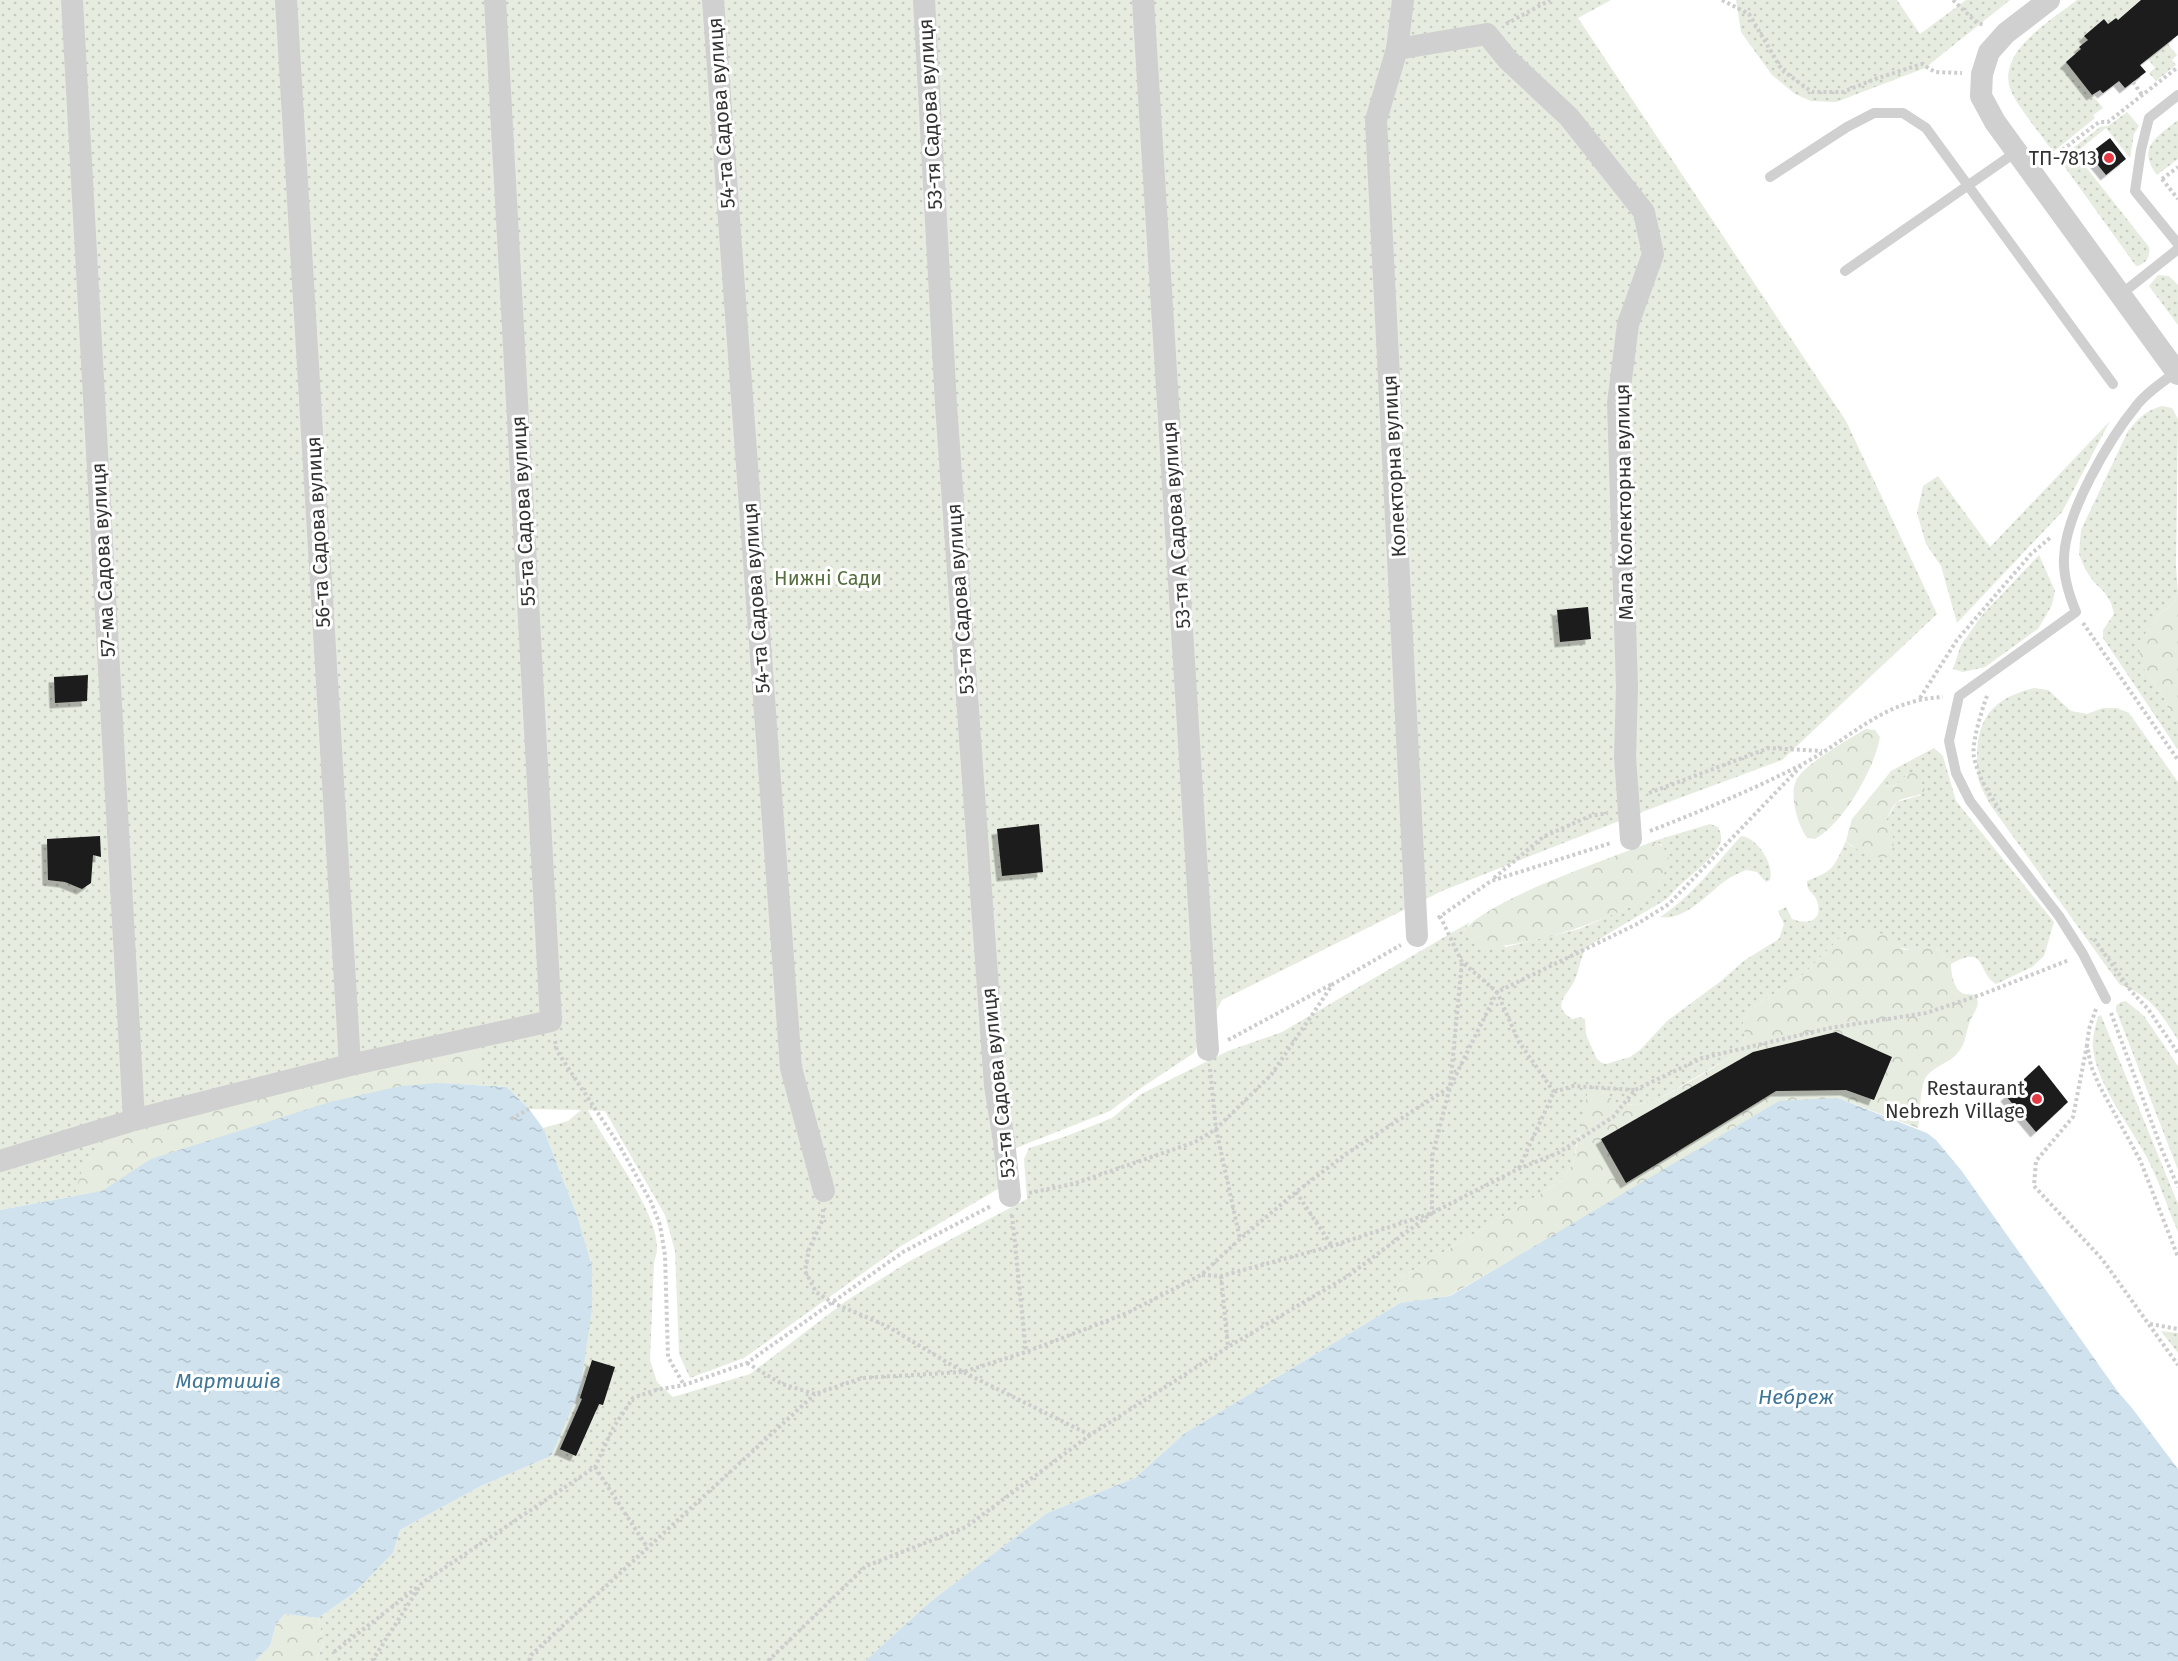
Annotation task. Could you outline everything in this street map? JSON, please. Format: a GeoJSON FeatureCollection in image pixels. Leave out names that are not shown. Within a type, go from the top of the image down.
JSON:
{"type":"FeatureCollection","features":[{"type":"Feature","properties":{"kind":"street","name":"57-ма Садова вулиця"},"geometry":{"type":"LineString","coordinates":[[72,0],[134,1120]]}},
{"type":"Feature","properties":{"kind":"street","name":"56-та Садова вулиця"},"geometry":{"type":"LineString","coordinates":[[286,0],[350,1065]]}},
{"type":"Feature","properties":{"kind":"street","name":"55-та Садова вулиця"},"geometry":{"type":"LineString","coordinates":[[495,0],[551,1021]]}},
{"type":"Feature","properties":{"kind":"street","name":"54-та Садова вулиця"},"geometry":{"type":"LineString","coordinates":[[713,0],[791,1068],[824,1191]]}},
{"type":"Feature","properties":{"kind":"street","name":"53-тя Садова вулиця"},"geometry":{"type":"LineString","coordinates":[[924,0],[948,429],[995,1086],[1010,1196]]}},
{"type":"Feature","properties":{"kind":"street","name":"53-тя А Садова вулиця"},"geometry":{"type":"LineString","coordinates":[[1143,0],[1208,1050]]}},
{"type":"Feature","properties":{"kind":"street","name":"Колекторна вулиця"},"geometry":{"type":"LineString","coordinates":[[1403,0],[1397,50],[1376,120],[1417,936]]}},
{"type":"Feature","properties":{"kind":"street"},"geometry":{"type":"LineString","coordinates":[[2049,0],[2006,33],[1989,52],[1982,74],[1981,96],[1995,122],[2016,152],[2177,373]]}},
{"type":"Feature","properties":{"kind":"street"},"geometry":{"type":"LineString","coordinates":[[1397,50],[1486,34]]}},
{"type":"Feature","properties":{"kind":"street","name":"Мала Колекторна вулиця"},"geometry":{"type":"LineString","coordinates":[[1486,34],[1508,60],[1569,117],[1644,212],[1653,254],[1628,324],[1618,403],[1627,687],[1626,757],[1631,839]]}},
{"type":"Feature","properties":{"kind":"street"},"geometry":{"type":"LineString","coordinates":[[0,1161],[134,1120],[350,1065],[551,1021]]}},
{"type":"Feature","properties":{"kind":"lane"},"geometry":{"type":"LineString","coordinates":[[2178,95],[2149,118],[2141,150],[2135,191],[2178,244]]}},
{"type":"Feature","properties":{"kind":"lane"},"geometry":{"type":"LineString","coordinates":[[1770,177],[1847,127],[1874,113],[1903,113],[1926,128],[2113,384]]}},
{"type":"Feature","properties":{"kind":"lane"},"geometry":{"type":"LineString","coordinates":[[1845,271],[2016,152]]}},
{"type":"Feature","properties":{"kind":"lane"},"geometry":{"type":"LineString","coordinates":[[2120,295],[2178,249]]}},
{"type":"Feature","properties":{"kind":"lane"},"geometry":{"type":"LineString","coordinates":[[2106,999],[2059,916],[1970,801],[1956,773],[1948,741],[1959,696],[2076,612],[2066,588],[2064,558],[2071,520],[2113,440],[2138,404],[2177,373]]}},
{"type":"Feature","properties":{"kind":"path"},"geometry":{"type":"LineString","coordinates":[[1486,34],[1550,0]]}},
{"type":"Feature","properties":{"kind":"path"},"geometry":{"type":"LineString","coordinates":[[1722,0],[1749,14],[1782,70],[1812,92],[1844,92],[1922,64],[1935,72],[1982,74]]}},
{"type":"Feature","properties":{"kind":"path"},"geometry":{"type":"LineString","coordinates":[[1953,0],[1977,23],[1994,28]]}},
{"type":"Feature","properties":{"kind":"path"},"geometry":{"type":"LineString","coordinates":[[2053,157],[2099,122],[2108,122],[2178,67]]}},
{"type":"Feature","properties":{"kind":"path"},"geometry":{"type":"LineString","coordinates":[[2133,82],[2142,94]]}},
{"type":"Feature","properties":{"kind":"path"},"geometry":{"type":"LineString","coordinates":[[2178,167],[2162,179],[2178,199]]}},
{"type":"Feature","properties":{"kind":"path"},"geometry":{"type":"LineString","coordinates":[[1919,699],[1957,640],[2031,554],[2071,520]]}},
{"type":"Feature","properties":{"kind":"path"},"geometry":{"type":"LineString","coordinates":[[2076,612],[2178,760]]}},
{"type":"Feature","properties":{"kind":"path"},"geometry":{"type":"LineString","coordinates":[[1989,692],[1981,710],[1973,755],[1987,792],[2006,820]]}},
{"type":"Feature","properties":{"kind":"path"},"geometry":{"type":"LineString","coordinates":[[1491,881],[1601,844],[1631,839],[1714,806],[1803,764],[1882,712],[1919,699],[1959,696]]}},
{"type":"Feature","properties":{"kind":"path"},"geometry":{"type":"LineString","coordinates":[[1240,1239],[1216,1129],[1208,1050],[1333,984],[1417,936],[1440,916],[1491,881],[1543,837],[1590,816],[1629,804],[1769,748],[1823,751]]}},
{"type":"Feature","properties":{"kind":"path"},"geometry":{"type":"LineString","coordinates":[[524,1661],[815,1394],[862,1378],[963,1372],[1026,1352],[1127,1314],[1201,1275],[1296,1192],[1346,1154],[1450,1087],[1497,992],[1637,924],[1669,904],[1803,764]]}},
{"type":"Feature","properties":{"kind":"path"},"geometry":{"type":"LineString","coordinates":[[1440,916],[1461,962],[1497,992],[1519,1042],[1554,1092]]}},
{"type":"Feature","properties":{"kind":"path"},"geometry":{"type":"LineString","coordinates":[[2094,938],[2178,1053]]}},
{"type":"Feature","properties":{"kind":"path"},"geometry":{"type":"LineString","coordinates":[[1201,1275],[1221,1276],[1332,1246],[1432,1213],[1518,1169],[1558,1153],[1613,1117],[1635,1090],[1702,1058],[1830,1028],[1926,1013],[2054,968],[2082,954]]}},
{"type":"Feature","properties":{"kind":"path"},"geometry":{"type":"LineString","coordinates":[[1432,1213],[1432,1157],[1450,1087],[1461,962]]}},
{"type":"Feature","properties":{"kind":"path"},"geometry":{"type":"LineString","coordinates":[[334,1652],[422,1583],[595,1467],[614,1428],[633,1398],[656,1390],[684,1385],[747,1363],[903,1252],[1010,1196],[1073,1184],[1195,1142],[1216,1129],[1271,1075],[1333,984]]}},
{"type":"Feature","properties":{"kind":"path"},"geometry":{"type":"LineString","coordinates":[[2131,991],[2116,992],[2095,1011],[2073,1117],[2036,1161],[2034,1186],[2102,1259],[2178,1365]]}},
{"type":"Feature","properties":{"kind":"path"},"geometry":{"type":"LineString","coordinates":[[2106,999],[2178,1187]]}},
{"type":"Feature","properties":{"kind":"path"},"geometry":{"type":"LineString","coordinates":[[551,1021],[557,1051],[619,1145],[651,1202],[660,1225],[665,1254],[668,1358],[684,1385]]}},
{"type":"Feature","properties":{"kind":"path"},"geometry":{"type":"LineString","coordinates":[[2087,1045],[2091,1066],[2099,1085],[2140,1160],[2178,1257]]}},
{"type":"Feature","properties":{"kind":"path"},"geometry":{"type":"LineString","coordinates":[[1518,1169],[1554,1092],[1573,1086],[1635,1090]]}},
{"type":"Feature","properties":{"kind":"path"},"geometry":{"type":"LineString","coordinates":[[511,1119],[529,1109]]}},
{"type":"Feature","properties":{"kind":"path"},"geometry":{"type":"LineString","coordinates":[[824,1191],[823,1219],[809,1248],[805,1271],[816,1292],[833,1303],[887,1326],[963,1372],[1090,1435]]}},
{"type":"Feature","properties":{"kind":"path"},"geometry":{"type":"LineString","coordinates":[[1296,1192],[1332,1246]]}},
{"type":"Feature","properties":{"kind":"path"},"geometry":{"type":"LineString","coordinates":[[1010,1196],[1026,1352]]}},
{"type":"Feature","properties":{"kind":"path"},"geometry":{"type":"LineString","coordinates":[[768,1661],[866,1566],[966,1527],[1090,1435],[1228,1347],[1348,1276],[1432,1213]]}},
{"type":"Feature","properties":{"kind":"path"},"geometry":{"type":"LineString","coordinates":[[1221,1276],[1228,1347]]}},
{"type":"Feature","properties":{"kind":"path"},"geometry":{"type":"LineString","coordinates":[[2150,1324],[2178,1329]]}},
{"type":"Feature","properties":{"kind":"path"},"geometry":{"type":"LineString","coordinates":[[747,1363],[782,1384],[815,1394]]}},
{"type":"Feature","properties":{"kind":"path"},"geometry":{"type":"LineString","coordinates":[[595,1467],[647,1548]]}},
{"type":"Feature","properties":{"kind":"path"},"geometry":{"type":"LineString","coordinates":[[372,1661],[422,1583]]}},
{"type":"Feature","properties":{"kind":"path"},"geometry":{"type":"LineString","coordinates":[[529,1661],[531,1655]]}},
{"type":"Feature","properties":{"kind":"green space","name":"Нижні Сади"},"geometry":{"type":"Polygon","coordinates":[[[0,0],[1611,0],[1578,18],[1846,421],[1937,614],[1782,760],[1642,812],[1442,891],[1222,1000],[1194,1053],[1110,1111],[1011,1150],[1003,1186],[901,1246],[744,1358],[690,1378],[679,1354],[675,1251],[665,1215],[605,1111],[588,1110],[641,1198],[655,1234],[657,1249],[654,1263],[650,1360],[657,1382],[673,1397],[750,1374],[846,1301],[908,1262],[1027,1199],[1024,1159],[1029,1148],[1112,1118],[1141,1094],[1228,1051],[1282,1032],[1470,922],[1464,931],[1506,947],[1579,929],[1648,899],[1662,845],[1654,841],[1710,824],[1718,827],[1721,837],[1720,844],[1714,853],[1668,898],[1589,946],[1581,959],[1574,981],[1563,999],[1561,1006],[1566,1014],[1572,1019],[1580,1017],[1585,1019],[1586,1035],[1597,1059],[1606,1064],[1630,1057],[1641,1049],[1667,1021],[1745,960],[1779,939],[1784,924],[1778,911],[1786,907],[1792,919],[1803,922],[1816,917],[1819,908],[1808,888],[1807,881],[1832,867],[1846,841],[1862,851],[1891,832],[1886,820],[1897,802],[1921,795],[1907,774],[1895,785],[1879,786],[1891,771],[1934,748],[1943,756],[1956,801],[2054,922],[2044,956],[2032,967],[1996,984],[1976,958],[1962,958],[1951,964],[1936,948],[1911,950],[1897,947],[1887,936],[1843,935],[1804,974],[1749,1010],[1743,1021],[1745,1036],[1742,1045],[1727,1059],[1659,1099],[1635,1105],[1615,1103],[1601,1089],[1578,1136],[1573,1164],[1560,1182],[1402,1277],[1396,1292],[1400,1303],[1185,1433],[1135,1478],[1047,1513],[930,1602],[865,1661],[316,1661],[324,1644],[318,1618],[354,1593],[393,1553],[400,1530],[481,1486],[551,1456],[564,1424],[592,1309],[592,1266],[578,1218],[543,1128],[568,1121],[581,1110],[529,1109],[507,1087],[441,1083],[102,1191],[0,1210],[0,0]]]}},
{"type":"Feature","properties":{"kind":"green space"},"geometry":{"type":"Polygon","coordinates":[[[1736,0],[1897,0],[1920,34],[1966,0],[2010,0],[1925,68],[1836,102],[1811,101],[1795,94],[1772,75],[1741,32],[1736,0]]]}},
{"type":"Feature","properties":{"kind":"green space"},"geometry":{"type":"Polygon","coordinates":[[[2077,0],[2141,0],[2118,20],[2116,18],[2108,24],[2104,19],[2084,36],[2088,40],[2066,62],[2103,108],[2093,115],[2095,118],[2053,152],[2015,98],[2008,77],[2011,63],[2018,50],[2041,27],[2077,0]]]}},
{"type":"Feature","properties":{"kind":"green space"},"geometry":{"type":"Polygon","coordinates":[[[2164,39],[2177,55],[2172,60],[2176,65],[2156,81],[2149,73],[2155,68],[2148,59],[2157,52],[2154,47],[2164,39]]]}},
{"type":"Feature","properties":{"kind":"green space"},"geometry":{"type":"Polygon","coordinates":[[[2127,112],[2139,126],[2134,134],[2130,158],[2106,128],[2075,153],[2149,247],[2147,260],[2136,266],[2059,159],[2100,127],[2108,126],[2127,112]]]}},
{"type":"Feature","properties":{"kind":"green space"},"geometry":{"type":"Polygon","coordinates":[[[2178,120],[2178,159],[2157,175],[2148,157],[2149,150],[2157,137],[2178,120]]]}},
{"type":"Feature","properties":{"kind":"green space"},"geometry":{"type":"Polygon","coordinates":[[[2158,275],[2169,276],[2178,285],[2178,325],[2149,286],[2158,275]]]}},
{"type":"Feature","properties":{"kind":"green space"},"geometry":{"type":"Polygon","coordinates":[[[2162,406],[2172,408],[2178,419],[2176,567],[2178,592],[2173,604],[2159,615],[2145,634],[2141,664],[2164,697],[2170,714],[2178,725],[2178,750],[2103,638],[2103,630],[2114,614],[2111,603],[2085,569],[2079,554],[2081,530],[2128,431],[2151,410],[2162,406]]]}},
{"type":"Feature","properties":{"kind":"green space"},"geometry":{"type":"Polygon","coordinates":[[[2110,421],[2062,512],[1957,623],[1941,566],[1926,544],[1917,513],[1923,486],[1938,476],[1990,547],[2110,421]]]}},
{"type":"Feature","properties":{"kind":"green space"},"geometry":{"type":"Polygon","coordinates":[[[2039,555],[2055,591],[2052,605],[2038,629],[1985,667],[1963,672],[1953,669],[1961,645],[1983,614],[2039,555]]]}},
{"type":"Feature","properties":{"kind":"green space"},"geometry":{"type":"Polygon","coordinates":[[[2178,592],[2178,725],[2170,714],[2164,697],[2141,664],[2139,646],[2159,615],[2173,604],[2178,592]]]}},
{"type":"Feature","properties":{"kind":"green space"},"geometry":{"type":"Polygon","coordinates":[[[2034,688],[2048,690],[2071,711],[2087,714],[2103,708],[2117,708],[2129,713],[2178,782],[2178,1040],[2147,1000],[2131,989],[2120,985],[1991,806],[1981,787],[1977,752],[1986,717],[2010,696],[2034,688]]]}},
{"type":"Feature","properties":{"kind":"green space"},"geometry":{"type":"Polygon","coordinates":[[[1866,729],[1875,730],[1880,737],[1865,779],[1847,808],[1826,832],[1815,839],[1807,838],[1795,809],[1793,793],[1797,779],[1818,759],[1866,729]]]}},
{"type":"Feature","properties":{"kind":"green space"},"geometry":{"type":"Polygon","coordinates":[[[1913,772],[1919,776],[1925,790],[1919,795],[1900,800],[1892,808],[1886,820],[1894,844],[1886,858],[1864,853],[1846,841],[1852,819],[1879,786],[1892,786],[1913,772]]]}},
{"type":"Feature","properties":{"kind":"green space"},"geometry":{"type":"Polygon","coordinates":[[[1741,836],[1759,846],[1770,867],[1770,880],[1766,882],[1757,872],[1746,870],[1725,881],[1687,911],[1669,917],[1660,917],[1693,890],[1741,836]]]}},
{"type":"Feature","properties":{"kind":"green space"},"geometry":{"type":"Polygon","coordinates":[[[1654,841],[1666,851],[1668,863],[1654,892],[1640,904],[1571,930],[1517,944],[1480,948],[1464,931],[1497,906],[1523,893],[1654,841]]]}},
{"type":"Feature","properties":{"kind":"green space"},"geometry":{"type":"Polygon","coordinates":[[[1861,928],[1885,935],[1904,949],[1908,950],[1923,945],[1936,948],[1951,964],[1958,990],[1961,993],[1975,995],[1977,998],[1977,1008],[1960,1051],[1934,1069],[1924,1081],[1918,1128],[1838,1098],[1600,1208],[1449,1296],[1400,1303],[1396,1292],[1402,1277],[1560,1182],[1573,1164],[1589,1085],[1601,1089],[1616,1103],[1635,1105],[1659,1099],[1698,1077],[1727,1059],[1742,1045],[1745,1036],[1743,1021],[1749,1010],[1804,974],[1843,935],[1861,928]]]}},
{"type":"Feature","properties":{"kind":"green space"},"geometry":{"type":"Polygon","coordinates":[[[2126,1001],[2144,1016],[2178,1066],[2178,1170],[2116,1010],[2116,1006],[2126,1001]]]}},
{"type":"Feature","properties":{"kind":"green space"},"geometry":{"type":"Polygon","coordinates":[[[2101,1015],[2178,1204],[2178,1232],[2151,1165],[2107,1090],[2096,1062],[2094,1032],[2098,1017],[2101,1015]]]}},
{"type":"Feature","properties":{"kind":"green space"},"geometry":{"type":"Polygon","coordinates":[[[478,1044],[483,1085],[441,1083],[401,1086],[330,1102],[151,1159],[102,1191],[74,1197],[83,1166],[98,1146],[96,1135],[478,1044]]]}},
{"type":"Feature","properties":{"kind":"green space"},"geometry":{"type":"Polygon","coordinates":[[[2161,1331],[2178,1333],[2178,1353],[2161,1331]]]}},
{"type":"Feature","properties":{"kind":"green space"},"geometry":{"type":"Polygon","coordinates":[[[285,1614],[318,1618],[324,1644],[316,1661],[255,1661],[270,1646],[276,1624],[285,1614]]]}},
{"type":"Feature","properties":{"kind":"water","name":"Мартишів"},"geometry":{"type":"Polygon","coordinates":[[[441,1083],[507,1087],[529,1109],[543,1128],[578,1218],[592,1266],[592,1309],[580,1390],[551,1456],[481,1486],[400,1530],[393,1553],[354,1593],[318,1618],[285,1614],[276,1624],[270,1646],[255,1661],[0,1661],[0,1210],[102,1191],[151,1159],[330,1102],[401,1086],[441,1083]]]}},
{"type":"Feature","properties":{"kind":"water","name":"Небреж"},"geometry":{"type":"Polygon","coordinates":[[[1838,1098],[1927,1133],[1936,1140],[1961,1170],[2118,1392],[2178,1469],[2178,1661],[865,1661],[930,1602],[1047,1513],[1135,1478],[1185,1433],[1400,1303],[1450,1296],[1779,1101],[1838,1098]]]}},
{"type":"Feature","properties":{"kind":"building"},"geometry":{"type":"Polygon","coordinates":[[[2141,0],[2178,0],[2178,35],[2140,65],[2146,72],[2125,88],[2119,81],[2103,93],[2100,90],[2092,95],[2066,62],[2088,40],[2084,36],[2104,19],[2108,24],[2116,18],[2118,20],[2141,0]]]}},
{"type":"Feature","properties":{"kind":"building","name":"ТП-7813"},"geometry":{"type":"Polygon","coordinates":[[[2110,138],[2126,159],[2106,175],[2089,154],[2110,138]]]}},
{"type":"Feature","properties":{"kind":"building"},"geometry":{"type":"Polygon","coordinates":[[[1588,607],[1591,639],[1560,642],[1557,610],[1588,607]]]}},
{"type":"Feature","properties":{"kind":"building"},"geometry":{"type":"Polygon","coordinates":[[[88,675],[87,701],[55,703],[54,677],[88,675]]]}},
{"type":"Feature","properties":{"kind":"building"},"geometry":{"type":"Polygon","coordinates":[[[1039,824],[1043,872],[1002,876],[997,829],[1039,824]]]}},
{"type":"Feature","properties":{"kind":"building"},"geometry":{"type":"Polygon","coordinates":[[[100,836],[101,857],[93,855],[91,883],[82,889],[65,882],[48,880],[47,839],[100,836]]]}},
{"type":"Feature","properties":{"kind":"building"},"geometry":{"type":"Polygon","coordinates":[[[1836,1032],[1892,1057],[1874,1100],[1846,1090],[1776,1091],[1626,1183],[1601,1139],[1753,1052],[1836,1032]]]}},
{"type":"Feature","properties":{"kind":"building","name":"Restaurant Nebrezh Village"},"geometry":{"type":"Polygon","coordinates":[[[2039,1065],[2068,1102],[2036,1132],[2006,1096],[2039,1065]]]}},
{"type":"Feature","properties":{"kind":"building"},"geometry":{"type":"Polygon","coordinates":[[[592,1360],[615,1367],[603,1405],[599,1404],[576,1456],[560,1449],[582,1399],[580,1398],[592,1360]]]}},
{"type":"Feature","properties":{"kind":"place","name":"ТП-7813"},"geometry":{"type":"Point","coordinates":[2109,158]}},
{"type":"Feature","properties":{"kind":"place","name":"Restaurant Nebrezh Village"},"geometry":{"type":"Point","coordinates":[2037,1099]}}]}
